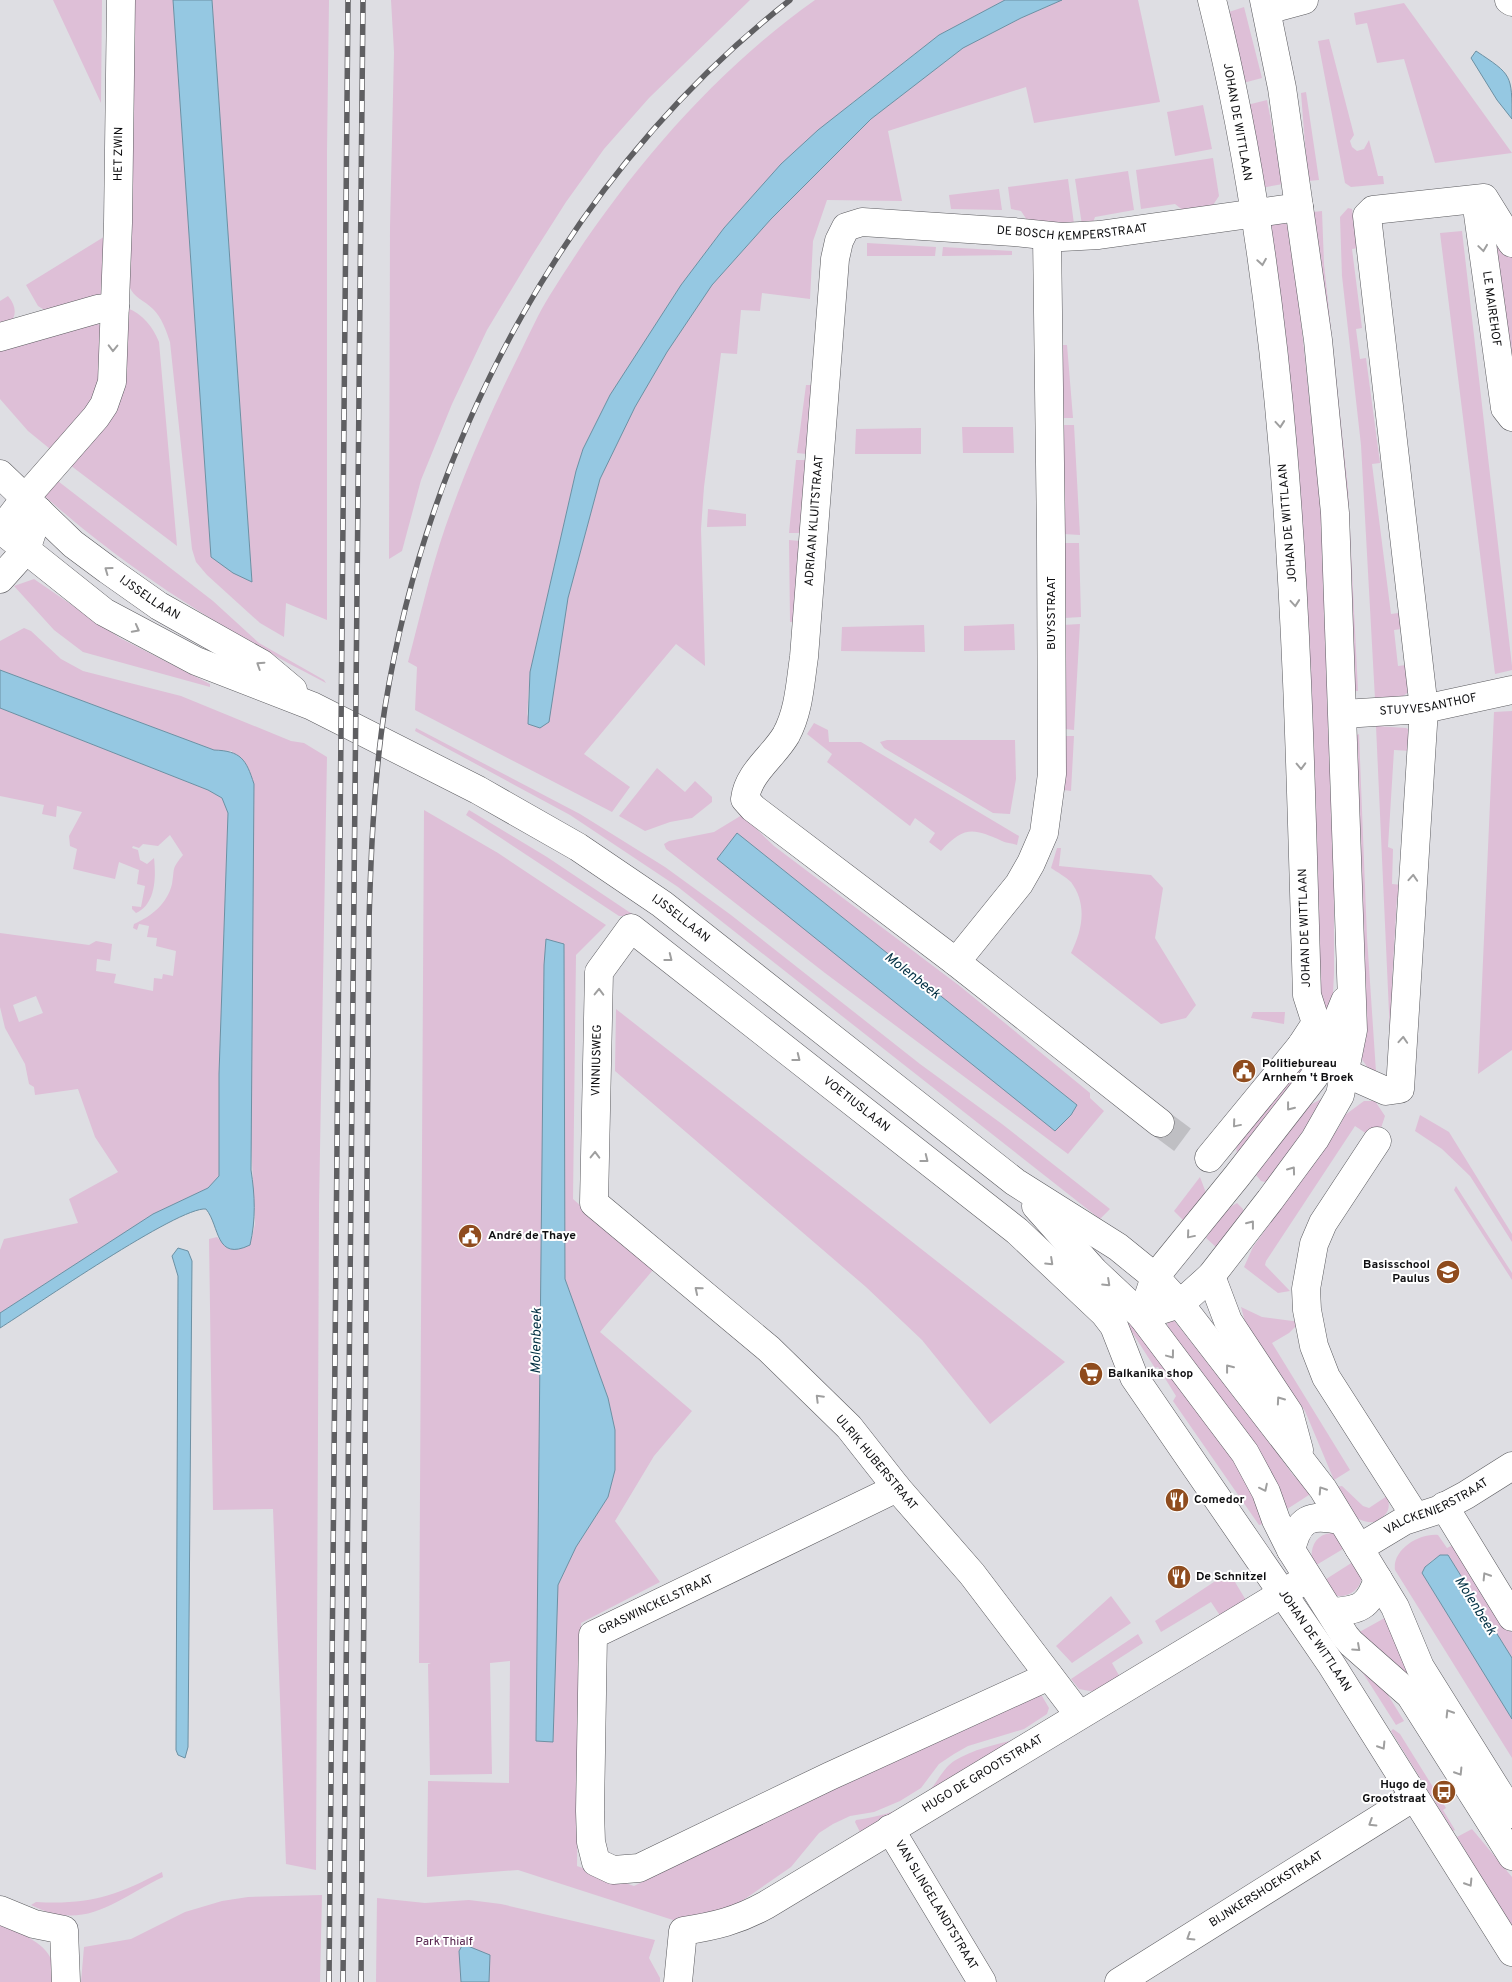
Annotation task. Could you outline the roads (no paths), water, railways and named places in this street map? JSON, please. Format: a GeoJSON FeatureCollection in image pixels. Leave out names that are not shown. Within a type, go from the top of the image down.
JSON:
{"type":"FeatureCollection","features":[{"type":"Feature","properties":{"kind":"street","name":"HET ZWIN"},"geometry":{"type":"LineString","coordinates":[[0,530],[33,504],[104,405],[112,382],[121,0]]}},
{"type":"Feature","properties":{"kind":"street","name":"JOHAN DE WITTLAAN"},"geometry":{"type":"LineString","coordinates":[[1142,1316],[1180,1304],[1211,1276],[1270,1200],[1319,1132],[1340,1095],[1322,1059],[1316,1023],[1308,995],[1296,614],[1271,322],[1226,55],[1212,0]]}},
{"type":"Feature","properties":{"kind":"street","name":"JOHAN DE WITTLAAN"},"geometry":{"type":"LineString","coordinates":[[1142,1316],[1155,1277],[1238,1176],[1314,1077],[1350,986],[1343,714],[1335,513],[1318,340],[1282,88],[1266,5],[1304,0]]}},
{"type":"Feature","properties":{"kind":"street"},"geometry":{"type":"LineString","coordinates":[[1322,1059],[1386,1091],[1400,1089],[1424,708],[1366,216],[1373,210],[1484,198],[1512,243]]}},
{"type":"Feature","properties":{"kind":"street","name":"LE MAIREHOF"},"geometry":{"type":"LineString","coordinates":[[1476,200],[1505,408],[1512,416]]}},
{"type":"Feature","properties":{"kind":"street","name":"DE BOSCH KEMPERSTRAAT"},"geometry":{"type":"LineString","coordinates":[[846,227],[862,222],[1014,232],[1046,236],[1099,236],[1299,207]]}},
{"type":"Feature","properties":{"kind":"street","name":"ADRIAAN KLUITSTRAAT"},"geometry":{"type":"LineString","coordinates":[[846,227],[839,242],[835,259],[804,657],[796,712],[785,737],[746,786],[745,799],[753,808],[956,962]]}},
{"type":"Feature","properties":{"kind":"street","name":"BUYSSTRAAT"},"geometry":{"type":"LineString","coordinates":[[956,962],[1019,884],[1031,863],[1044,833],[1052,774],[1052,540],[1046,236]]}},
{"type":"Feature","properties":{"kind":"street"},"geometry":{"type":"LineString","coordinates":[[9,334],[115,303]]}},
{"type":"Feature","properties":{"kind":"street","name":"IJSSELLAAN"},"geometry":{"type":"LineString","coordinates":[[0,474],[73,544],[159,606],[262,664],[312,706]]}},
{"type":"Feature","properties":{"kind":"street"},"geometry":{"type":"LineString","coordinates":[[0,580],[26,550],[33,504]]}},
{"type":"Feature","properties":{"kind":"street","name":"IJSSELLAAN"},"geometry":{"type":"LineString","coordinates":[[0,530],[104,612],[196,661],[312,706],[478,790],[578,847],[654,899],[1015,1182]]}},
{"type":"Feature","properties":{"kind":"street","name":"STUYVESANTHOF"},"geometry":{"type":"LineString","coordinates":[[1343,714],[1424,708],[1512,690]]}},
{"type":"Feature","properties":{"kind":"street","name":"VINNIUSWEG"},"geometry":{"type":"LineString","coordinates":[[594,1203],[599,972],[631,928]]}},
{"type":"Feature","properties":{"kind":"street","name":"VOETIUSLAAN"},"geometry":{"type":"LineString","coordinates":[[631,928],[1017,1231],[1077,1287]]}},
{"type":"Feature","properties":{"kind":"street"},"geometry":{"type":"LineString","coordinates":[[956,962],[1160,1123]]}},
{"type":"Feature","properties":{"kind":"street","name":"JOHAN DE WITTLAAN"},"geometry":{"type":"LineString","coordinates":[[1238,1176],[1200,1152],[1322,1059]]}},
{"type":"Feature","properties":{"kind":"street"},"geometry":{"type":"LineString","coordinates":[[1377,1141],[1323,1223],[1314,1244],[1306,1289],[1307,1310],[1314,1346],[1326,1376],[1415,1516]]}},
{"type":"Feature","properties":{"kind":"street"},"geometry":{"type":"LineString","coordinates":[[1238,1176],[1270,1200]]}},
{"type":"Feature","properties":{"kind":"street"},"geometry":{"type":"LineString","coordinates":[[1015,1182],[1118,1247],[1155,1277],[1180,1304],[1323,1489],[1394,1607],[1420,1666],[1512,1814]]}},
{"type":"Feature","properties":{"kind":"street"},"geometry":{"type":"LineString","coordinates":[[1015,1182],[1094,1271],[1142,1316],[1245,1453],[1266,1492],[1276,1520],[1291,1550],[1351,1643],[1410,1695],[1512,1856]]}},
{"type":"Feature","properties":{"kind":"street","name":"ULRIK HUBERSTRAAT"},"geometry":{"type":"LineString","coordinates":[[594,1203],[769,1349],[848,1427],[896,1488],[972,1574],[1079,1715]]}},
{"type":"Feature","properties":{"kind":"street"},"geometry":{"type":"LineString","coordinates":[[1211,1276],[1228,1321],[1289,1413],[1302,1462]]}},
{"type":"Feature","properties":{"kind":"street","name":"JOHAN DE WITTLAAN"},"geometry":{"type":"LineString","coordinates":[[1077,1287],[1114,1326],[1134,1377],[1255,1550],[1282,1594],[1331,1664],[1512,1952]]}},
{"type":"Feature","properties":{"kind":"street","name":"VALCKENIERSTRAAT"},"geometry":{"type":"LineString","coordinates":[[1359,1548],[1415,1516],[1444,1506],[1512,1466]]}},
{"type":"Feature","properties":{"kind":"street","name":"GRASWINCKELSTRAAT"},"geometry":{"type":"LineString","coordinates":[[896,1488],[593,1635],[590,1811],[591,1842],[596,1862],[613,1870],[639,1868],[830,1776],[1049,1676]]}},
{"type":"Feature","properties":{"kind":"street"},"geometry":{"type":"LineString","coordinates":[[1444,1506],[1512,1617]]}},
{"type":"Feature","properties":{"kind":"street"},"geometry":{"type":"LineString","coordinates":[[1291,1550],[1298,1528],[1310,1518],[1320,1516],[1340,1520]]}},
{"type":"Feature","properties":{"kind":"street","name":"HUGO DE GROOTSTRAAT"},"geometry":{"type":"LineString","coordinates":[[678,1976],[682,1931],[719,1926],[743,1918],[1309,1578]]}},
{"type":"Feature","properties":{"kind":"street"},"geometry":{"type":"LineString","coordinates":[[1331,1612],[1362,1608],[1370,1599],[1378,1579]]}},
{"type":"Feature","properties":{"kind":"street","name":"BIJNKERSHOEKSTRAAT"},"geometry":{"type":"LineString","coordinates":[[1119,1982],[1414,1797]]}},
{"type":"Feature","properties":{"kind":"street","name":"VAN SLINGELANDTSTRAAT"},"geometry":{"type":"LineString","coordinates":[[890,1829],[982,1982]]}},
{"type":"Feature","properties":{"kind":"street"},"geometry":{"type":"LineString","coordinates":[[0,1910],[34,1924],[64,1930],[66,1982]]}},
{"type":"Feature","properties":{"kind":"water"},"geometry":{"type":"Polygon","coordinates":[[[173,0],[212,0],[252,582],[233,573],[211,557],[173,0]]]}},
{"type":"Feature","properties":{"kind":"water"},"geometry":{"type":"Polygon","coordinates":[[[1005,0],[1062,0],[1021,18],[963,48],[871,119],[771,219],[712,285],[667,352],[635,407],[600,479],[568,598],[549,722],[540,728],[528,724],[530,672],[576,471],[583,449],[610,395],[681,285],[724,228],[781,164],[818,130],[939,35],[1005,0]]]}},
{"type":"Feature","properties":{"kind":"water"},"geometry":{"type":"Polygon","coordinates":[[[1476,51],[1497,65],[1508,77],[1512,119],[1497,100],[1471,58],[1476,51]]]}},
{"type":"Feature","properties":{"kind":"water"},"geometry":{"type":"Polygon","coordinates":[[[0,670],[214,750],[231,752],[241,758],[248,768],[254,784],[251,1170],[254,1208],[250,1245],[239,1249],[230,1249],[224,1246],[206,1209],[191,1212],[137,1240],[0,1328],[0,1313],[153,1214],[208,1188],[219,1176],[219,1074],[228,813],[222,798],[208,790],[0,708],[0,670]]]}},
{"type":"Feature","properties":{"kind":"water","name":"Molenbeek"},"geometry":{"type":"Polygon","coordinates":[[[737,833],[1077,1105],[1071,1115],[1055,1131],[717,859],[737,833]]]}},
{"type":"Feature","properties":{"kind":"water"},"geometry":{"type":"Polygon","coordinates":[[[546,939],[564,944],[565,1279],[608,1398],[615,1430],[615,1470],[608,1497],[576,1547],[558,1585],[553,1742],[536,1741],[544,965],[546,939]]]}},
{"type":"Feature","properties":{"kind":"water"},"geometry":{"type":"Polygon","coordinates":[[[178,1248],[188,1251],[192,1261],[188,1747],[185,1758],[178,1755],[176,1750],[178,1276],[172,1256],[178,1248]]]}},
{"type":"Feature","properties":{"kind":"water","name":"Molenbeek"},"geometry":{"type":"Polygon","coordinates":[[[1440,1555],[1448,1555],[1512,1658],[1512,1719],[1422,1573],[1425,1567],[1440,1555]]]}},
{"type":"Feature","properties":{"kind":"water"},"geometry":{"type":"Polygon","coordinates":[[[463,1944],[490,1955],[489,1982],[461,1982],[459,1951],[463,1944]]]}},
{"type":"Feature","properties":{"kind":"tunnel"},"geometry":{"type":"LineString","coordinates":[[1160,1123],[1191,1146]]}},
{"type":"Feature","properties":{"kind":"railway"},"geometry":{"type":"LineString","coordinates":[[329,1982],[348,0]]}},
{"type":"Feature","properties":{"kind":"railway"},"geometry":{"type":"LineString","coordinates":[[343,1982],[363,0]]}},
{"type":"Feature","properties":{"kind":"railway"},"geometry":{"type":"LineString","coordinates":[[361,1982],[369,922],[374,814],[381,734],[406,605],[436,505],[475,408],[522,315],[578,227],[641,144],[712,68],[790,0]]}},
{"type":"Feature","properties":{"kind":"place","name":"Politiebureau Arnhem 't Broek"},"geometry":{"type":"Point","coordinates":[1244,1071]}},
{"type":"Feature","properties":{"kind":"place","name":"André de Thaye"},"geometry":{"type":"Point","coordinates":[470,1236]}},
{"type":"Feature","properties":{"kind":"place","name":"Basisschool Paulus"},"geometry":{"type":"Point","coordinates":[1448,1272]}},
{"type":"Feature","properties":{"kind":"place","name":"Balkanika shop"},"geometry":{"type":"Point","coordinates":[1091,1374]}},
{"type":"Feature","properties":{"kind":"place","name":"Comedor"},"geometry":{"type":"Point","coordinates":[1177,1500]}},
{"type":"Feature","properties":{"kind":"place","name":"De Schnitzel"},"geometry":{"type":"Point","coordinates":[1179,1577]}},
{"type":"Feature","properties":{"kind":"place","name":"Hugo de Grootstraat"},"geometry":{"type":"Point","coordinates":[1444,1792]}},
{"type":"Feature","properties":{"kind":"park label","name":"Park Thialf"},"geometry":{"type":"Point","coordinates":[444,1942]}}]}
